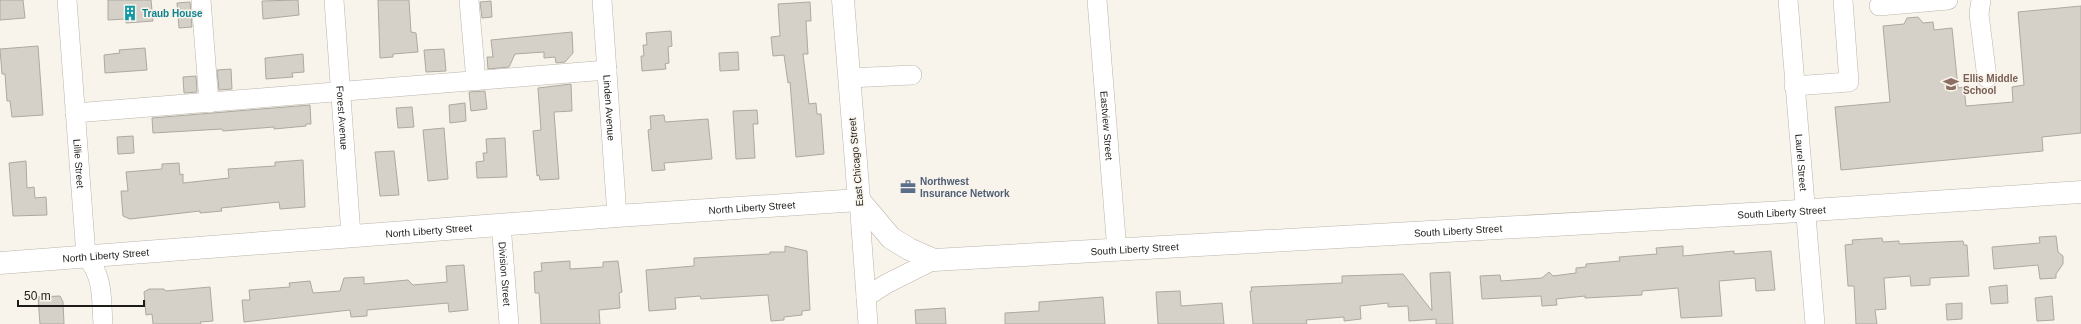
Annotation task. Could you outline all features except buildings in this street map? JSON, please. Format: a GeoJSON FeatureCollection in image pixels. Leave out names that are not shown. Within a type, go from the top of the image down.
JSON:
{"type":"FeatureCollection","features":[{"type":"Feature","properties":{"kind":"main road","name":"East Chicago Street"},"geometry":{"type":"LineString","coordinates":[[843,0],[859,200]]}},
{"type":"Feature","properties":{"kind":"main road","name":"South Liberty Street"},"geometry":{"type":"LineString","coordinates":[[859,200],[891,238],[909,249],[934,260],[1117,251],[2081,192]]}},
{"type":"Feature","properties":{"kind":"main road","name":"North Liberty Street"},"geometry":{"type":"LineString","coordinates":[[0,263],[351,235],[859,200]]}},
{"type":"Feature","properties":{"kind":"street","name":"Lillie Street"},"geometry":{"type":"LineString","coordinates":[[67,0],[86,256],[95,267],[100,283],[104,324]]}},
{"type":"Feature","properties":{"kind":"street"},"geometry":{"type":"LineString","coordinates":[[201,0],[209,103]]}},
{"type":"Feature","properties":{"kind":"street","name":"Forest Avenue"},"geometry":{"type":"LineString","coordinates":[[334,0],[342,92],[351,235]]}},
{"type":"Feature","properties":{"kind":"street"},"geometry":{"type":"LineString","coordinates":[[469,0],[476,81]]}},
{"type":"Feature","properties":{"kind":"street","name":"Linden Avenue"},"geometry":{"type":"LineString","coordinates":[[602,0],[617,216]]}},
{"type":"Feature","properties":{"kind":"street","name":"Eastview Street"},"geometry":{"type":"LineString","coordinates":[[1098,0],[1117,251]]}},
{"type":"Feature","properties":{"kind":"street","name":"Laurel Street"},"geometry":{"type":"LineString","coordinates":[[1788,0],[1815,324]]}},
{"type":"Feature","properties":{"kind":"street"},"geometry":{"type":"LineString","coordinates":[[1794,86],[1849,82],[1843,0]]}},
{"type":"Feature","properties":{"kind":"street"},"geometry":{"type":"LineString","coordinates":[[1879,6],[1948,0]]}},
{"type":"Feature","properties":{"kind":"street"},"geometry":{"type":"LineString","coordinates":[[1981,0],[1979,14],[1987,78]]}},
{"type":"Feature","properties":{"kind":"street"},"geometry":{"type":"LineString","coordinates":[[75,113],[607,70]]}},
{"type":"Feature","properties":{"kind":"street"},"geometry":{"type":"LineString","coordinates":[[849,78],[912,75]]}},
{"type":"Feature","properties":{"kind":"street","name":"East Chicago Street"},"geometry":{"type":"LineString","coordinates":[[859,200],[868,324]]}},
{"type":"Feature","properties":{"kind":"street","name":"Division Street"},"geometry":{"type":"LineString","coordinates":[[501,224],[509,324]]}},
{"type":"Feature","properties":{"kind":"street"},"geometry":{"type":"LineString","coordinates":[[866,297],[886,284],[934,260]]}},
{"type":"Feature","properties":{"kind":"place","name":"Traub House"},"geometry":{"type":"Point","coordinates":[130,13]}},
{"type":"Feature","properties":{"kind":"place","name":"Ellis Middle School"},"geometry":{"type":"Point","coordinates":[1951,84]}},
{"type":"Feature","properties":{"kind":"place","name":"Northwest Insurance Network"},"geometry":{"type":"Point","coordinates":[908,187]}}]}
